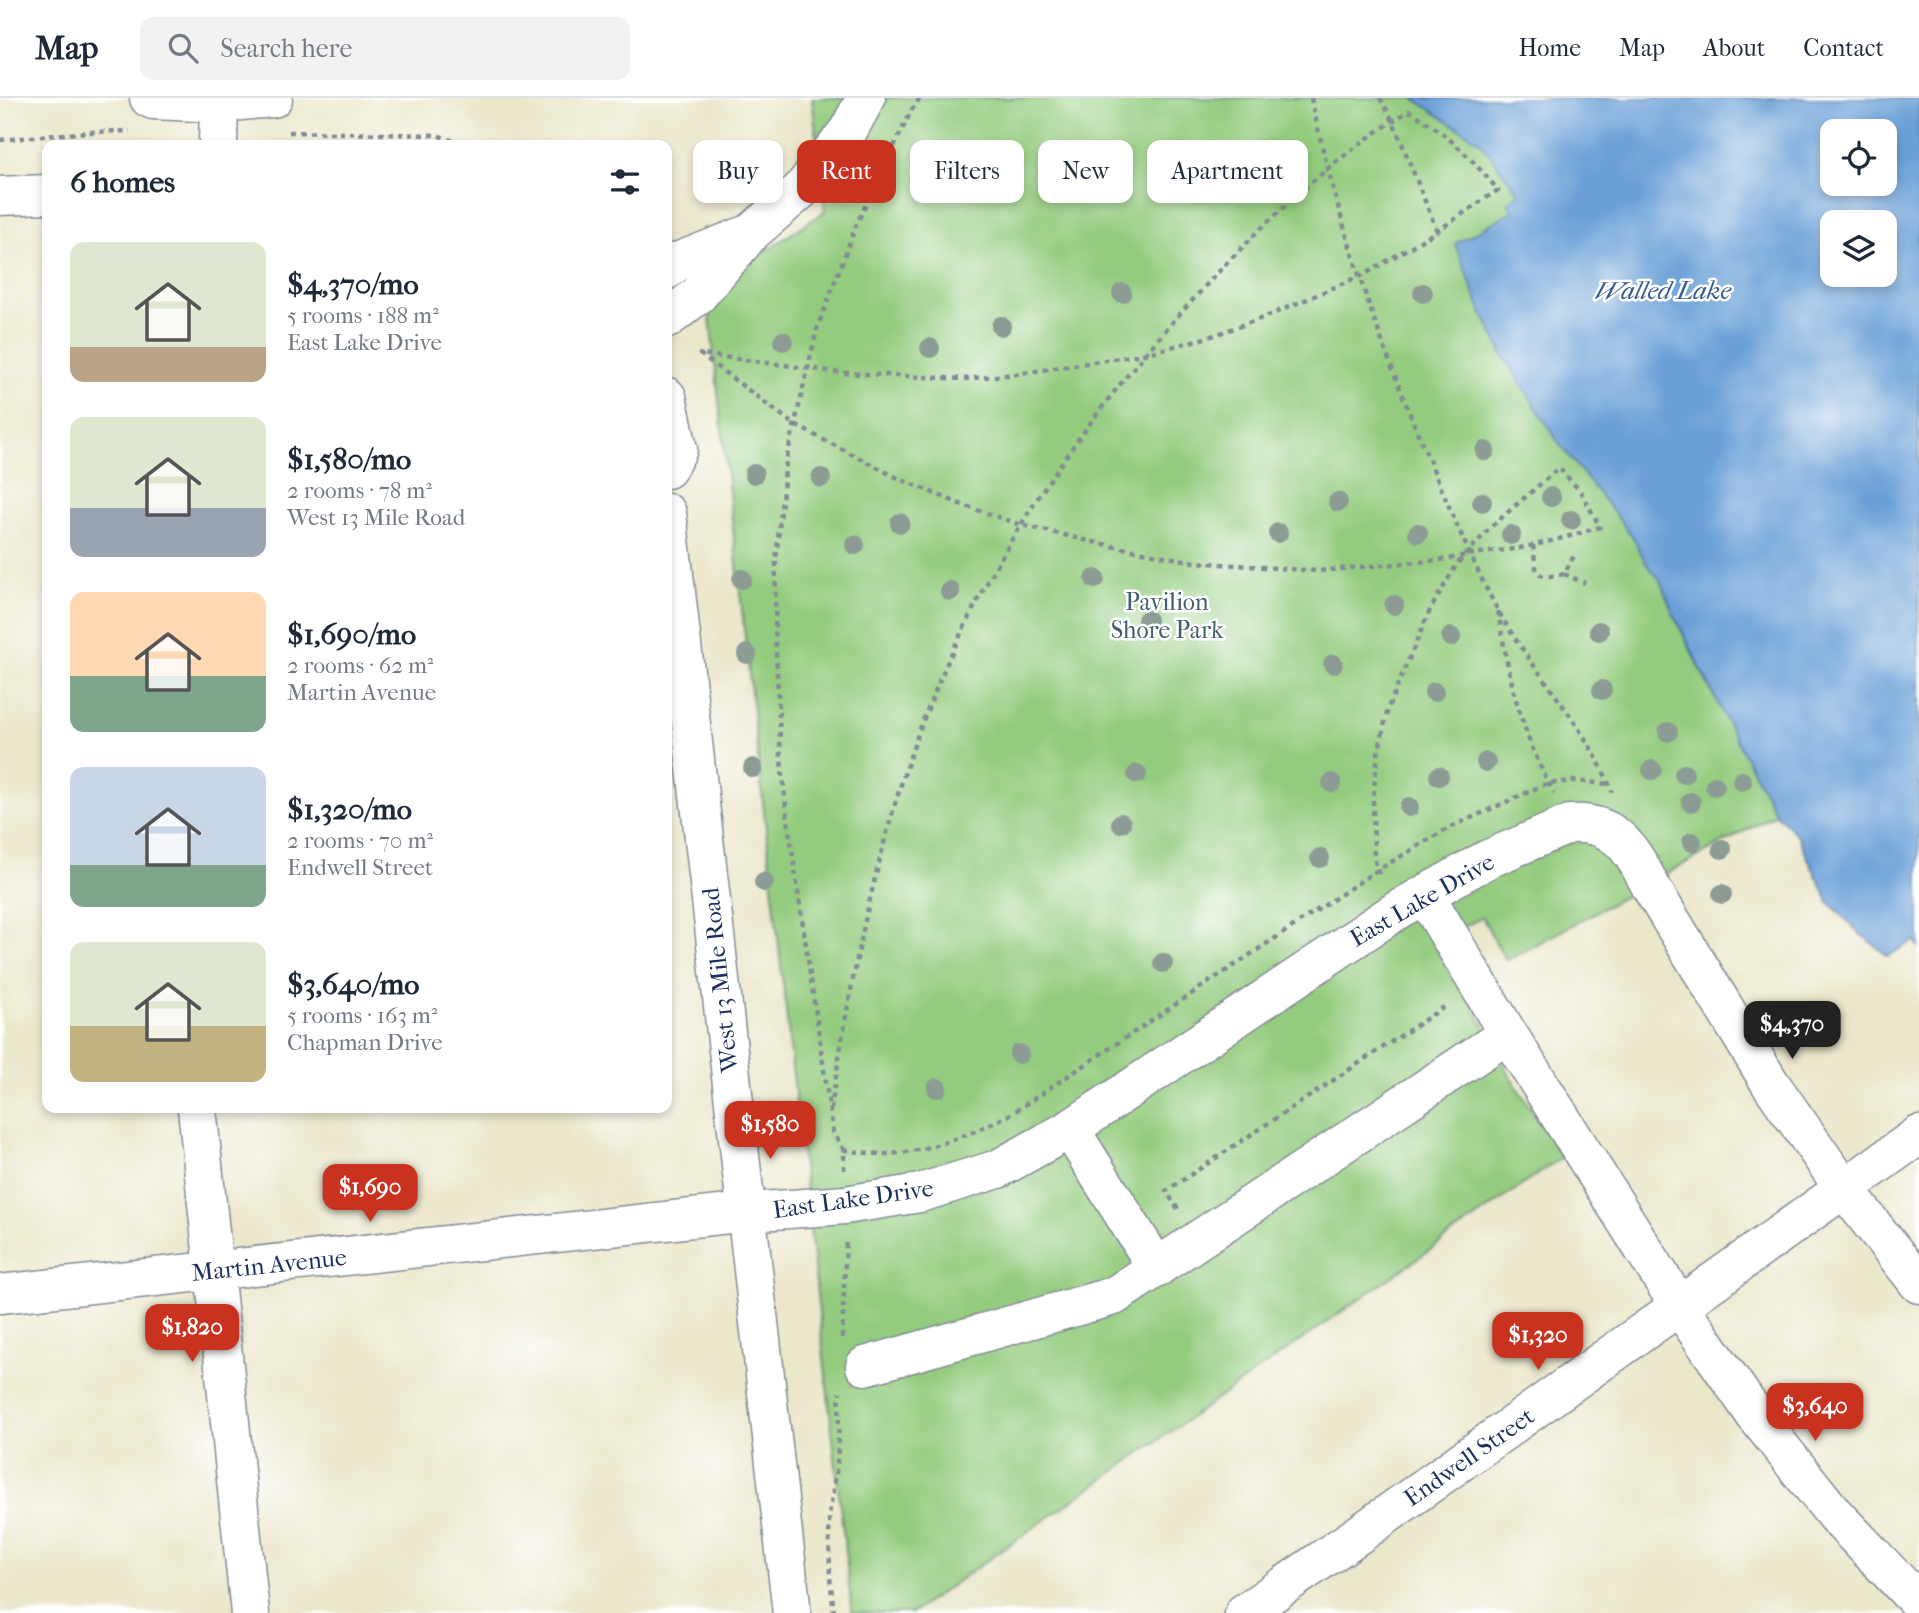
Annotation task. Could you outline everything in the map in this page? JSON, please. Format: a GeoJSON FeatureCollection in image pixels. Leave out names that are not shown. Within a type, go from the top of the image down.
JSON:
{"type":"FeatureCollection","features":[{"type":"Feature","properties":{"kind":"street"},"geometry":{"type":"LineString","coordinates":[[149,98],[219,103],[280,115]]}},
{"type":"Feature","properties":{"kind":"street"},"geometry":{"type":"LineString","coordinates":[[672,315],[698,295],[751,233],[801,190],[832,154],[866,98]]}},
{"type":"Feature","properties":{"kind":"street"},"geometry":{"type":"LineString","coordinates":[[218,140],[219,103]]}},
{"type":"Feature","properties":{"kind":"street"},"geometry":{"type":"LineString","coordinates":[[0,195],[42,194]]}},
{"type":"Feature","properties":{"kind":"street"},"geometry":{"type":"LineString","coordinates":[[672,266],[751,233]]}},
{"type":"Feature","properties":{"kind":"street"},"geometry":{"type":"LineString","coordinates":[[672,421],[678,449],[672,460]]}},
{"type":"Feature","properties":{"kind":"street","name":"West 13 Mile Road"},"geometry":{"type":"LineString","coordinates":[[672,557],[792,1613]]}},
{"type":"Feature","properties":{"kind":"street"},"geometry":{"type":"LineString","coordinates":[[1570,824],[1585,823],[1608,831],[1619,837],[1636,856],[1652,889],[1770,1083],[1854,1183],[1919,1284]]}},
{"type":"Feature","properties":{"kind":"street","name":"East Lake Drive"},"geometry":{"type":"LineString","coordinates":[[747,1212],[845,1205],[920,1193],[998,1169],[1070,1129],[1412,902],[1486,860],[1570,824]]}},
{"type":"Feature","properties":{"kind":"street"},"geometry":{"type":"LineString","coordinates":[[1412,902],[1508,1034],[1680,1307],[1755,1415],[1835,1514],[1919,1603]]}},
{"type":"Feature","properties":{"kind":"street"},"geometry":{"type":"LineString","coordinates":[[849,1367],[1114,1296],[1508,1034]]}},
{"type":"Feature","properties":{"kind":"street"},"geometry":{"type":"LineString","coordinates":[[197,1113],[250,1613]]}},
{"type":"Feature","properties":{"kind":"street"},"geometry":{"type":"LineString","coordinates":[[1070,1129],[1157,1268]]}},
{"type":"Feature","properties":{"kind":"street","name":"Endwell Street"},"geometry":{"type":"LineString","coordinates":[[1244,1613],[1362,1533],[1919,1135]]}},
{"type":"Feature","properties":{"kind":"street","name":"Martin Avenue"},"geometry":{"type":"LineString","coordinates":[[0,1294],[747,1212]]}},
{"type":"Feature","properties":{"kind":"path"},"geometry":{"type":"LineString","coordinates":[[844,1180],[844,1150],[833,1132],[787,815],[777,703],[776,559],[786,461],[817,329],[857,223],[911,111],[920,98]]}},
{"type":"Feature","properties":{"kind":"path"},"geometry":{"type":"LineString","coordinates":[[1311,98],[1358,277],[1405,405],[1469,553],[1498,611],[1593,752],[1613,796]]}},
{"type":"Feature","properties":{"kind":"path"},"geometry":{"type":"LineString","coordinates":[[1380,98],[1393,121],[1437,231]]}},
{"type":"Feature","properties":{"kind":"path"},"geometry":{"type":"LineString","coordinates":[[831,1109],[858,948],[876,870],[912,751],[961,632],[1021,525],[1093,418],[1144,354],[1216,274],[1328,168],[1409,111],[1429,122],[1464,150],[1498,190],[1437,231],[1358,277],[1268,316],[1209,337],[1144,354],[1017,374],[964,379],[844,373],[700,354],[795,425],[900,479],[1021,525],[1194,562],[1318,571],[1449,559],[1469,553],[1482,554],[1533,545],[1600,527],[1581,492],[1559,468],[1493,525],[1469,553],[1457,564],[1430,610],[1388,708],[1378,754],[1373,797],[1376,871],[1412,902]]}},
{"type":"Feature","properties":{"kind":"path"},"geometry":{"type":"LineString","coordinates":[[280,115],[436,135],[450,140]]}},
{"type":"Feature","properties":{"kind":"path"},"geometry":{"type":"LineString","coordinates":[[0,140],[89,132]]}},
{"type":"Feature","properties":{"kind":"path"},"geometry":{"type":"LineString","coordinates":[[1533,545],[1535,570],[1538,575],[1546,578],[1564,574],[1585,583]]}},
{"type":"Feature","properties":{"kind":"path"},"geometry":{"type":"LineString","coordinates":[[1564,574],[1574,556]]}},
{"type":"Feature","properties":{"kind":"path"},"geometry":{"type":"LineString","coordinates":[[1498,611],[1509,677],[1524,728],[1548,783],[1570,824]]}},
{"type":"Feature","properties":{"kind":"path"},"geometry":{"type":"LineString","coordinates":[[844,1150],[888,1154],[928,1147],[988,1126],[1011,1114],[1376,871],[1448,828],[1548,783],[1576,781],[1609,784]]}},
{"type":"Feature","properties":{"kind":"path"},"geometry":{"type":"LineString","coordinates":[[1199,1240],[1166,1191],[1457,999]]}},
{"type":"Feature","properties":{"kind":"path"},"geometry":{"type":"LineString","coordinates":[[834,1613],[830,1577],[829,1515],[849,1367],[846,1234]]}},
{"type":"Feature","properties":{"kind":"green space","name":"Pavilion Shore Park"},"geometry":{"type":"Polygon","coordinates":[[[812,98],[1413,98],[1480,142],[1519,193],[1482,312],[1505,358],[1559,443],[1633,537],[1647,565],[1659,577],[1697,664],[1776,814],[1506,961],[1482,917],[1439,940],[1510,1076],[1562,1157],[912,1613],[852,1613],[707,291],[825,211],[824,203],[896,203],[896,140],[817,140],[812,98]]]}},
{"type":"Feature","properties":{"kind":"water","name":"Walled Lake"},"geometry":{"type":"Polygon","coordinates":[[[1413,98],[1919,98],[1919,947],[1914,941],[1888,956],[1858,932],[1829,902],[1797,835],[1776,814],[1731,730],[1673,613],[1659,578],[1647,565],[1633,537],[1559,443],[1505,358],[1482,312],[1455,244],[1513,211],[1508,203],[1519,193],[1480,142],[1413,98]]]}}]}
